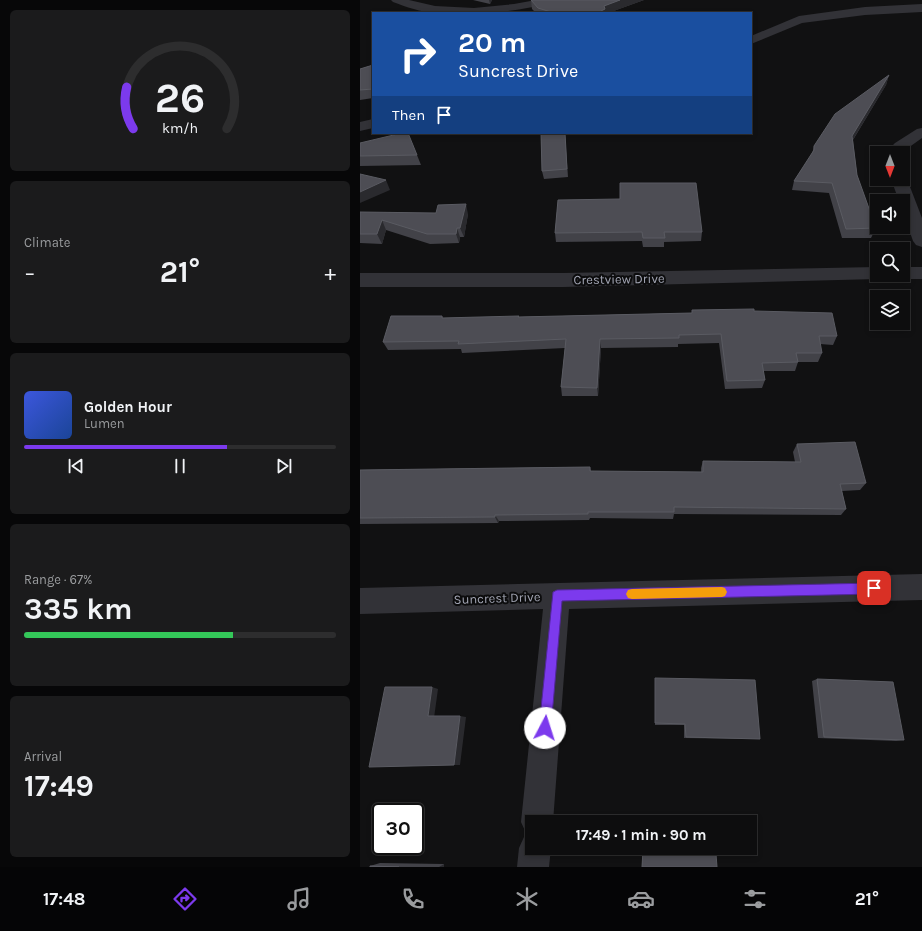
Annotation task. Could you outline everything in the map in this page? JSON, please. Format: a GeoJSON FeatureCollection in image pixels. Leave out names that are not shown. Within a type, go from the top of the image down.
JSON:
{"type":"FeatureCollection","features":[{"type":"Feature","properties":{"kind":"street"},"geometry":{"type":"LineString","coordinates":[[397,0],[409,5],[447,11],[480,12],[516,8],[552,0]]}},
{"type":"Feature","properties":{"kind":"street"},"geometry":{"type":"LineString","coordinates":[[915,0],[922,8]]}},
{"type":"Feature","properties":{"kind":"street"},"geometry":{"type":"LineString","coordinates":[[752,40],[799,20],[865,11],[922,8]]}},
{"type":"Feature","properties":{"kind":"street"},"geometry":{"type":"LineString","coordinates":[[360,127],[372,123]]}},
{"type":"Feature","properties":{"kind":"street"},"geometry":{"type":"LineString","coordinates":[[900,146],[922,132]]}},
{"type":"Feature","properties":{"kind":"street"},"geometry":{"type":"LineString","coordinates":[[902,186],[922,241]]}},
{"type":"Feature","properties":{"kind":"street","name":"Crestview Drive"},"geometry":{"type":"LineString","coordinates":[[360,280],[571,280],[870,273]]}},
{"type":"Feature","properties":{"kind":"street"},"geometry":{"type":"LineString","coordinates":[[910,273],[922,273]]}},
{"type":"Feature","properties":{"kind":"street","name":"Suncrest Drive"},"geometry":{"type":"LineString","coordinates":[[360,601],[922,587]]}},
{"type":"Feature","properties":{"kind":"street"},"geometry":{"type":"LineString","coordinates":[[538,815],[557,596]]}},
{"type":"Feature","properties":{"kind":"street"},"geometry":{"type":"LineString","coordinates":[[533,867],[534,855]]}},
{"type":"Feature","properties":{"kind":"building"},"geometry":{"type":"Polygon","coordinates":[[[531,0],[620,0],[604,6],[605,9],[601,11],[602,12],[551,12],[538,8],[531,0]]]}},
{"type":"Feature","properties":{"kind":"building"},"geometry":{"type":"Polygon","coordinates":[[[372,65],[372,89],[360,90],[360,69],[372,65]]]}},
{"type":"Feature","properties":{"kind":"building"},"geometry":{"type":"Polygon","coordinates":[[[889,75],[852,136],[857,175],[870,211],[870,228],[846,229],[832,183],[794,181],[814,150],[814,146],[835,114],[889,75]]]}},
{"type":"Feature","properties":{"kind":"building"},"geometry":{"type":"Polygon","coordinates":[[[398,134],[408,134],[417,155],[360,156],[360,143],[398,134]]]}},
{"type":"Feature","properties":{"kind":"building"},"geometry":{"type":"Polygon","coordinates":[[[541,134],[565,134],[567,169],[542,171],[541,134]]]}},
{"type":"Feature","properties":{"kind":"building"},"geometry":{"type":"Polygon","coordinates":[[[360,174],[386,180],[360,192],[360,174]]]}},
{"type":"Feature","properties":{"kind":"building"},"geometry":{"type":"Polygon","coordinates":[[[620,183],[696,183],[702,232],[664,232],[665,238],[643,238],[642,232],[555,233],[558,200],[620,199],[620,183]]]}},
{"type":"Feature","properties":{"kind":"building"},"geometry":{"type":"Polygon","coordinates":[[[466,204],[460,228],[457,228],[456,234],[427,234],[382,220],[377,234],[360,234],[360,212],[436,213],[438,205],[466,204]]]}},
{"type":"Feature","properties":{"kind":"building"},"geometry":{"type":"Polygon","coordinates":[[[754,309],[754,311],[832,313],[837,336],[819,336],[822,353],[796,353],[798,362],[762,363],[765,380],[727,381],[721,334],[679,335],[679,338],[600,339],[597,388],[561,387],[566,339],[458,344],[459,341],[383,342],[391,316],[442,316],[442,318],[519,316],[518,317],[692,313],[692,310],[754,309]]]}},
{"type":"Feature","properties":{"kind":"building"},"geometry":{"type":"Polygon","coordinates":[[[855,442],[866,483],[840,484],[846,509],[674,507],[674,512],[588,512],[588,514],[495,515],[495,517],[360,518],[360,470],[590,467],[590,471],[703,472],[703,461],[801,462],[797,444],[855,442]]]}},
{"type":"Feature","properties":{"kind":"building"},"geometry":{"type":"Polygon","coordinates":[[[655,678],[755,680],[760,739],[686,737],[685,724],[655,723],[655,678]]]}},
{"type":"Feature","properties":{"kind":"building"},"geometry":{"type":"Polygon","coordinates":[[[817,679],[893,682],[904,740],[824,737],[817,679]]]}},
{"type":"Feature","properties":{"kind":"building"},"geometry":{"type":"Polygon","coordinates":[[[385,687],[432,687],[428,716],[460,716],[454,765],[369,767],[385,687]]]}},
{"type":"Feature","properties":{"kind":"building"},"geometry":{"type":"Polygon","coordinates":[[[643,855],[716,855],[717,867],[642,867],[643,855]]]}},
{"type":"Feature","properties":{"kind":"building"},"geometry":{"type":"Polygon","coordinates":[[[370,866],[399,867],[370,867],[370,866]]]}},
{"type":"Feature","properties":{"kind":"slow traffic"},"geometry":{"type":"LineString","coordinates":[[632,594],[722,592]]}},
{"type":"Feature","properties":{"kind":"route"},"geometry":{"type":"LineString","coordinates":[[545,728],[557,596],[874,588]]}}]}
